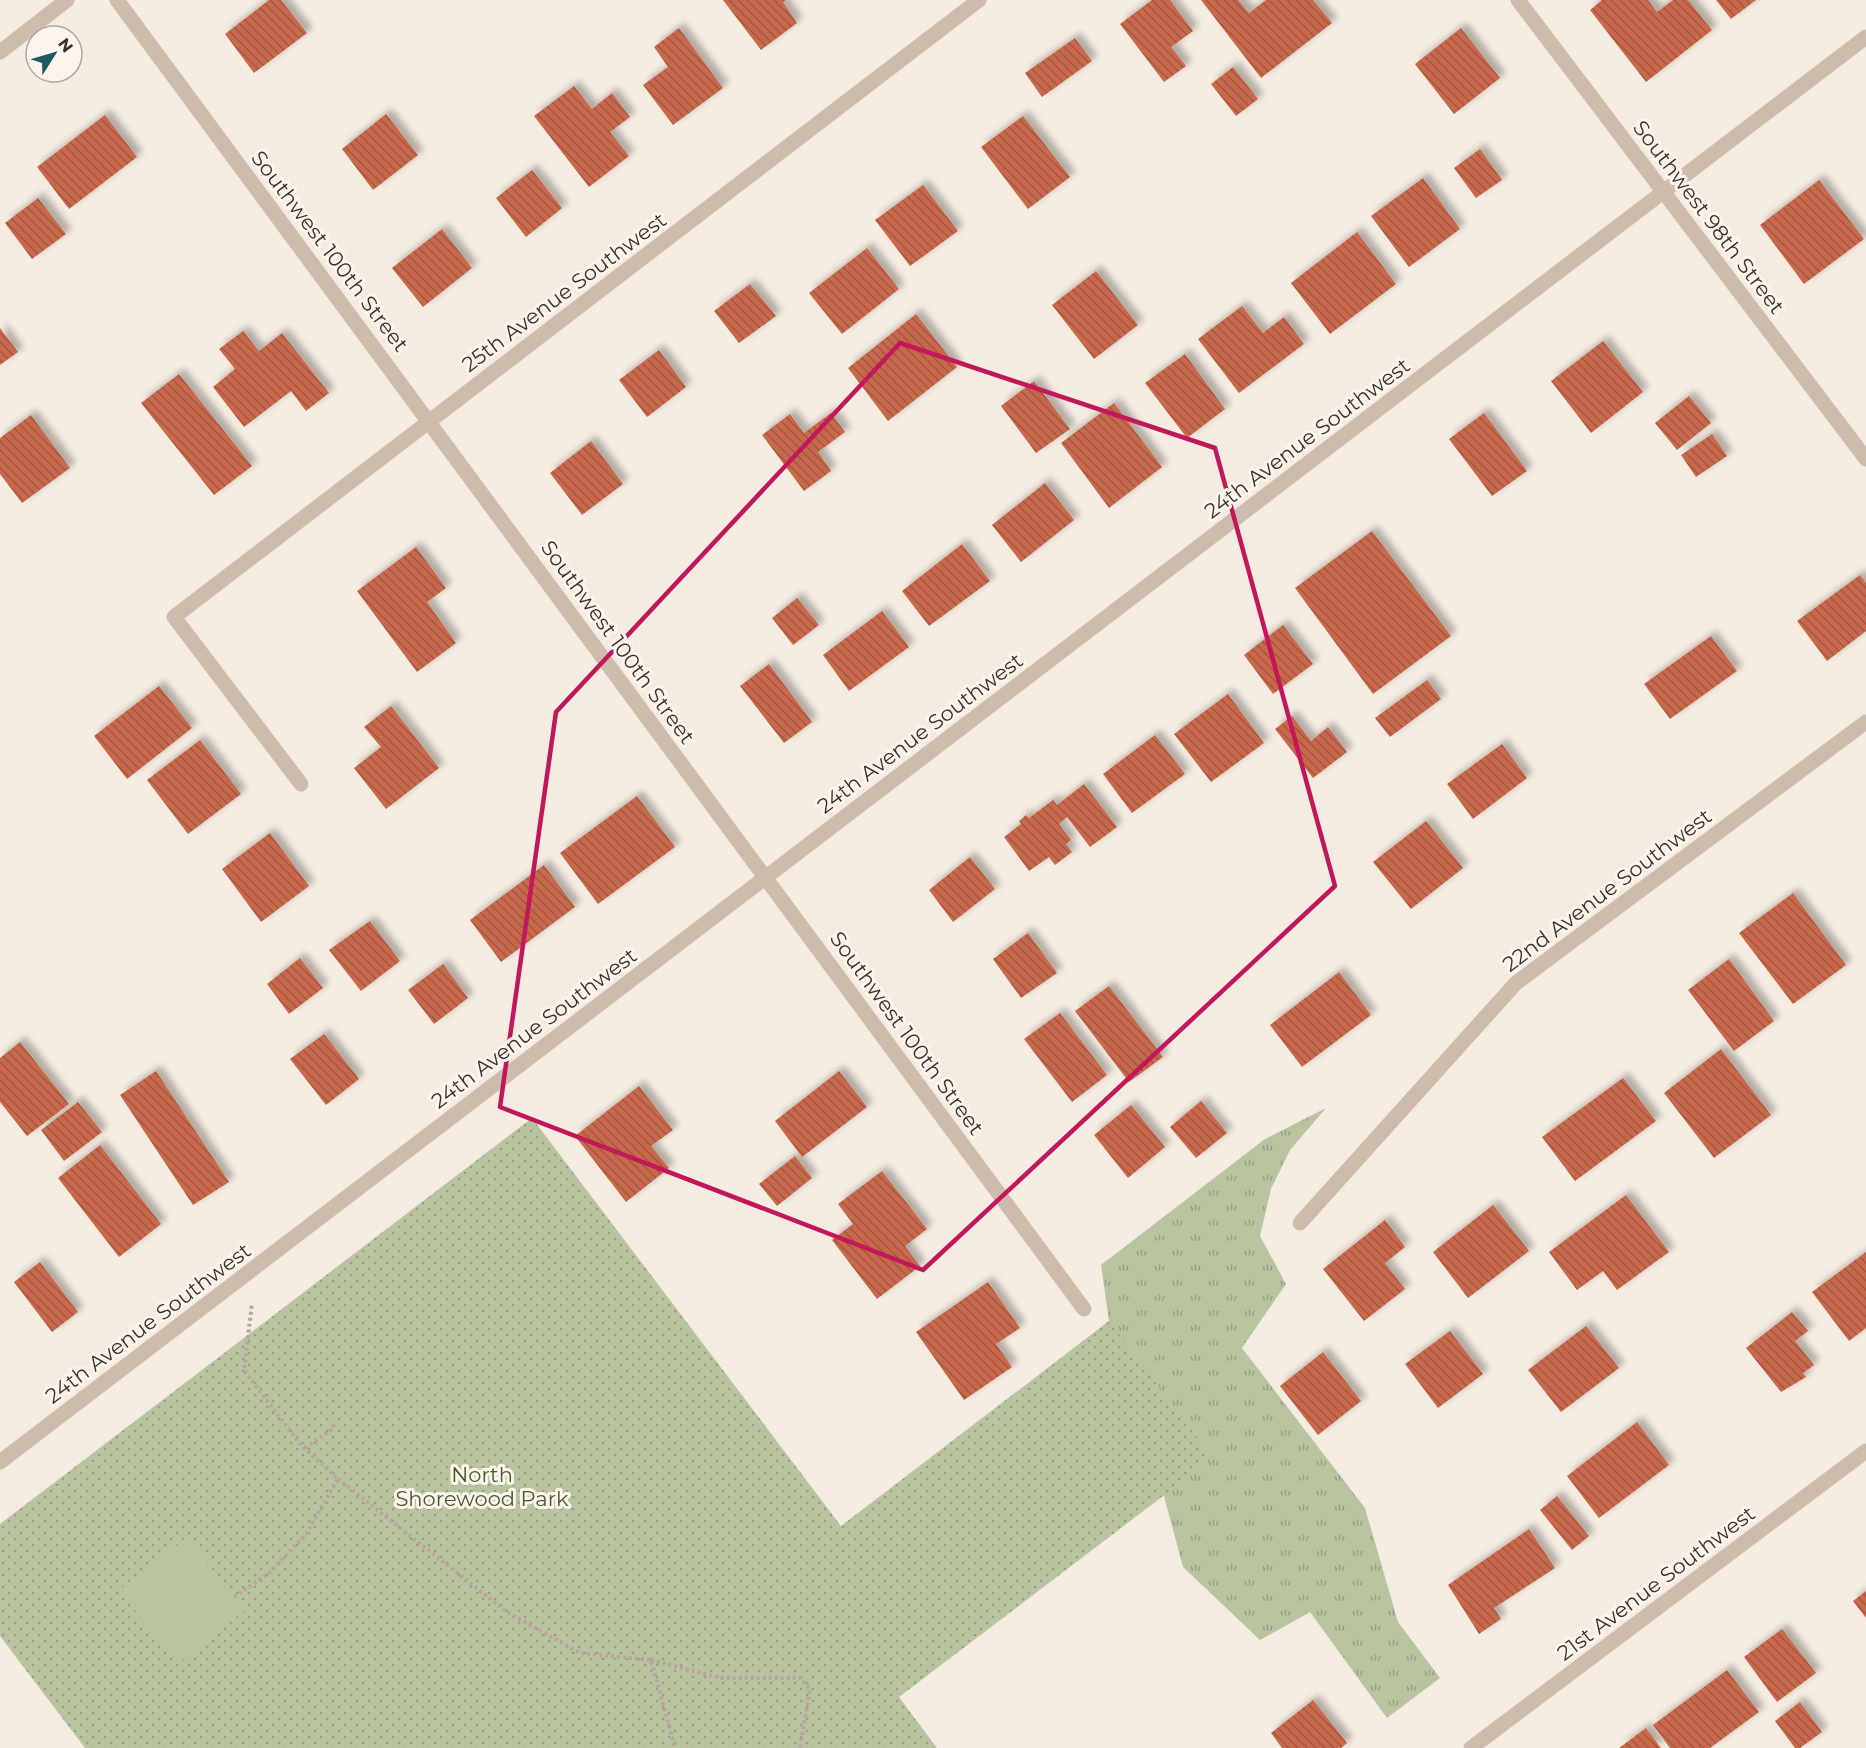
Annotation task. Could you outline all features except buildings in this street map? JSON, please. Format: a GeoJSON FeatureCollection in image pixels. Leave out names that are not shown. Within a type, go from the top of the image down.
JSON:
{"type":"FeatureCollection","features":[{"type":"Feature","properties":{"kind":"street"},"geometry":{"type":"LineString","coordinates":[[0,52],[67,0]]}},
{"type":"Feature","properties":{"kind":"street","name":"Southwest 100th Street"},"geometry":{"type":"LineString","coordinates":[[117,0],[430,420],[1084,1309]]}},
{"type":"Feature","properties":{"kind":"street","name":"25th Avenue Southwest"},"geometry":{"type":"LineString","coordinates":[[301,784],[174,617],[979,0]]}},
{"type":"Feature","properties":{"kind":"street","name":"Southwest 98th Street"},"geometry":{"type":"LineString","coordinates":[[1518,0],[1866,459]]}},
{"type":"Feature","properties":{"kind":"street","name":"24th Avenue Southwest"},"geometry":{"type":"LineString","coordinates":[[0,1462],[1866,37]]}},
{"type":"Feature","properties":{"kind":"street","name":"22nd Avenue Southwest"},"geometry":{"type":"LineString","coordinates":[[1300,1223],[1516,983],[1866,722]]}},
{"type":"Feature","properties":{"kind":"street","name":"21st Avenue Southwest"},"geometry":{"type":"LineString","coordinates":[[1471,1748],[1866,1451]]}},
{"type":"Feature","properties":{"kind":"path"},"geometry":{"type":"LineString","coordinates":[[256,1266],[244,1370],[305,1448],[338,1479],[507,1612],[580,1653],[651,1660],[721,1678],[801,1678],[810,1690],[800,1748]]}},
{"type":"Feature","properties":{"kind":"path"},"geometry":{"type":"LineString","coordinates":[[305,1448],[334,1428],[333,1420]]}},
{"type":"Feature","properties":{"kind":"path"},"geometry":{"type":"LineString","coordinates":[[234,1597],[268,1574],[306,1534],[338,1479]]}},
{"type":"Feature","properties":{"kind":"path"},"geometry":{"type":"LineString","coordinates":[[651,1660],[675,1748]]}},
{"type":"Feature","properties":{"kind":"highlighted area"},"geometry":{"type":"Polygon","coordinates":[[[900,343],[1215,448],[1335,886],[923,1270],[500,1107],[556,712],[900,343]]]}},
{"type":"Feature","properties":{"kind":"green space"},"geometry":{"type":"Polygon","coordinates":[[[1326,1108],[1290,1150],[1271,1189],[1260,1236],[1286,1284],[1242,1348],[1365,1508],[1398,1622],[1440,1678],[1387,1718],[1310,1612],[1260,1640],[1183,1567],[1164,1496],[1069,1352],[1109,1321],[1101,1265],[1265,1139],[1326,1108]]]}},
{"type":"Feature","properties":{"kind":"green space","name":"North Shorewood Park"},"geometry":{"type":"Polygon","coordinates":[[[532,1118],[841,1526],[1109,1321],[1213,1458],[899,1697],[937,1748],[85,1748],[0,1636],[0,1524],[532,1118]]]}},
{"type":"Feature","properties":{"kind":"green space"},"geometry":{"type":"Polygon","coordinates":[[[187,1537],[245,1610],[177,1664],[119,1590],[187,1537]]]}}]}
